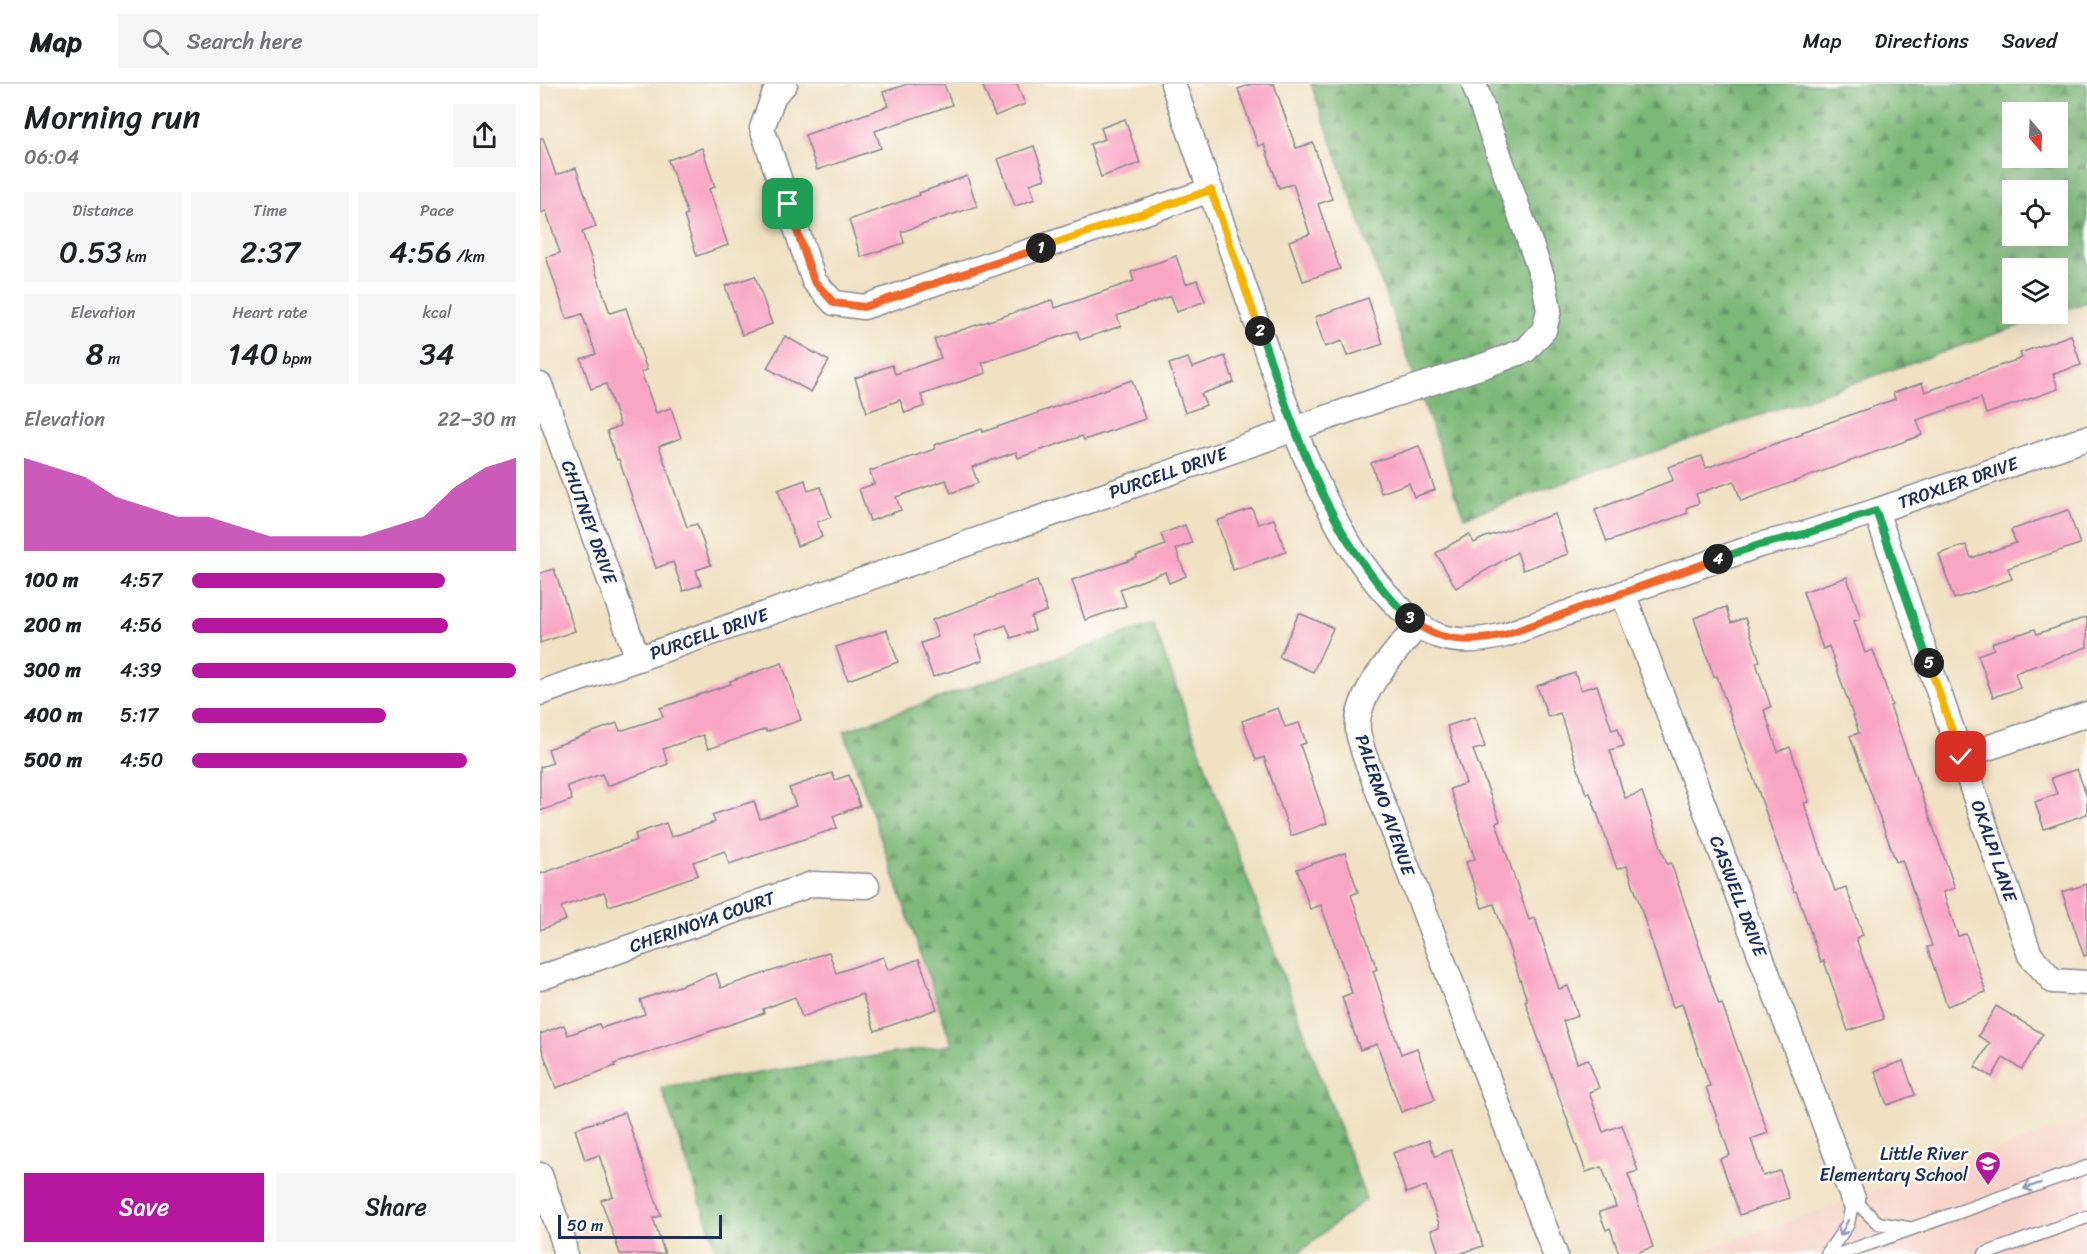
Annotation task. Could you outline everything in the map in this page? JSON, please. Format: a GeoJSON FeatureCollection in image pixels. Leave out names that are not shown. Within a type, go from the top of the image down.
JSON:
{"type":"FeatureCollection","features":[{"type":"Feature","properties":{"kind":"street"},"geometry":{"type":"LineString","coordinates":[[784,84],[774,95],[762,128],[814,281],[834,303],[864,307],[1211,190]]}},
{"type":"Feature","properties":{"kind":"street"},"geometry":{"type":"LineString","coordinates":[[1173,84],[1294,429],[1314,478],[1337,524],[1370,575],[1392,601],[1418,625]]}},
{"type":"Feature","properties":{"kind":"street","name":"PURCELL DRIVE"},"geometry":{"type":"LineString","coordinates":[[540,693],[1526,350],[1544,330],[1549,310],[1544,282],[1474,84]]}},
{"type":"Feature","properties":{"kind":"street","name":"CHUTNEY DRIVE"},"geometry":{"type":"LineString","coordinates":[[540,385],[638,659]]}},
{"type":"Feature","properties":{"kind":"street","name":"TROXLER DRIVE"},"geometry":{"type":"LineString","coordinates":[[1418,625],[1442,637],[1463,640],[1485,640],[1505,635],[1759,545],[1804,534],[1876,511],[2087,438]]}},
{"type":"Feature","properties":{"kind":"street","name":"OKALPI LANE"},"geometry":{"type":"LineString","coordinates":[[1876,511],[2030,954],[2053,981],[2087,983]]}},
{"type":"Feature","properties":{"kind":"street","name":"CASWELL DRIVE"},"geometry":{"type":"LineString","coordinates":[[1623,593],[1853,1199]]}},
{"type":"Feature","properties":{"kind":"street","name":"PALERMO AVENUE"},"geometry":{"type":"LineString","coordinates":[[1418,625],[1381,670],[1362,703],[1358,729],[1364,754],[1555,1254]]}},
{"type":"Feature","properties":{"kind":"street"},"geometry":{"type":"LineString","coordinates":[[1961,757],[2087,714]]}},
{"type":"Feature","properties":{"kind":"street","name":"CHERINOYA COURT"},"geometry":{"type":"LineString","coordinates":[[540,978],[812,884],[867,886]]}},
{"type":"Feature","properties":{"kind":"street"},"geometry":{"type":"LineString","coordinates":[[540,1175],[563,1240],[565,1254]]}},
{"type":"Feature","properties":{"kind":"lane"},"geometry":{"type":"LineString","coordinates":[[1840,1254],[2087,1167]]}},
{"type":"Feature","properties":{"kind":"lane"},"geometry":{"type":"LineString","coordinates":[[1853,1199],[1878,1223],[1911,1229]]}},
{"type":"Feature","properties":{"kind":"lane"},"geometry":{"type":"LineString","coordinates":[[1827,1254],[1848,1224],[1853,1199]]}},
{"type":"Feature","properties":{"kind":"lane"},"geometry":{"type":"LineString","coordinates":[[1984,1254],[2087,1217]]}},
{"type":"Feature","properties":{"kind":"shaded area","name":"Little River Elementary School"},"geometry":{"type":"Polygon","coordinates":[[[2087,1119],[2087,1254],[1692,1254],[2087,1119]]]}},
{"type":"Feature","properties":{"kind":"green space"},"geometry":{"type":"Polygon","coordinates":[[[1311,84],[2087,84],[2087,302],[2068,309],[2068,258],[2002,258],[2002,324],[2025,324],[1464,517],[1311,84]]]}},
{"type":"Feature","properties":{"kind":"green space"},"geometry":{"type":"Polygon","coordinates":[[[1153,624],[1366,1199],[1297,1254],[718,1254],[661,1087],[952,1045],[844,731],[1153,624]]]}},
{"type":"Feature","properties":{"kind":"building"},"geometry":{"type":"Polygon","coordinates":[[[908,84],[944,84],[952,105],[875,131],[881,148],[817,170],[805,135],[888,106],[883,92],[908,84]]]}},
{"type":"Feature","properties":{"kind":"building"},"geometry":{"type":"Polygon","coordinates":[[[982,84],[1017,84],[1025,104],[995,116],[982,84]]]}},
{"type":"Feature","properties":{"kind":"building"},"geometry":{"type":"Polygon","coordinates":[[[1252,84],[1274,84],[1296,148],[1313,143],[1332,199],[1318,204],[1340,269],[1303,281],[1289,241],[1310,234],[1293,184],[1279,188],[1264,144],[1258,146],[1238,89],[1252,84]]]}},
{"type":"Feature","properties":{"kind":"building"},"geometry":{"type":"Polygon","coordinates":[[[1125,119],[1140,163],[1101,177],[1090,144],[1105,139],[1101,128],[1125,119]]]}},
{"type":"Feature","properties":{"kind":"building"},"geometry":{"type":"Polygon","coordinates":[[[540,138],[543,138],[556,175],[576,168],[596,227],[582,232],[610,313],[626,308],[647,370],[641,372],[656,413],[671,408],[681,438],[659,446],[687,527],[697,524],[711,565],[696,570],[701,585],[683,591],[673,562],[656,568],[619,459],[617,460],[607,431],[620,426],[606,384],[591,389],[581,359],[596,354],[582,314],[567,319],[546,257],[560,253],[546,211],[540,213],[540,138]]]}},
{"type":"Feature","properties":{"kind":"building"},"geometry":{"type":"Polygon","coordinates":[[[1034,146],[1045,179],[1030,184],[1035,199],[1015,206],[998,159],[1034,146]]]}},
{"type":"Feature","properties":{"kind":"building"},"geometry":{"type":"Polygon","coordinates":[[[702,148],[715,187],[709,189],[728,245],[697,256],[684,216],[688,215],[668,160],[702,148]]]}},
{"type":"Feature","properties":{"kind":"building"},"geometry":{"type":"Polygon","coordinates":[[[967,176],[977,206],[901,232],[904,243],[861,257],[849,220],[967,176]]]}},
{"type":"Feature","properties":{"kind":"building"},"geometry":{"type":"Polygon","coordinates":[[[1176,256],[1186,284],[1197,280],[1205,301],[1177,312],[1171,296],[1117,316],[1121,326],[1080,340],[1077,331],[982,363],[986,373],[921,395],[925,406],[905,413],[900,400],[867,412],[855,378],[892,365],[895,374],[941,358],[934,339],[1052,300],[1055,308],[1134,281],[1131,272],[1176,256]]]}},
{"type":"Feature","properties":{"kind":"building"},"geometry":{"type":"Polygon","coordinates":[[[755,276],[772,324],[742,335],[725,286],[755,276]]]}},
{"type":"Feature","properties":{"kind":"building"},"geometry":{"type":"Polygon","coordinates":[[[1368,298],[1383,344],[1347,356],[1342,341],[1325,347],[1315,317],[1368,298]]]}},
{"type":"Feature","properties":{"kind":"building"},"geometry":{"type":"Polygon","coordinates":[[[2071,335],[2081,365],[2053,374],[2058,389],[1986,414],[1981,398],[1917,420],[1922,435],[1741,501],[1734,481],[1696,494],[1699,503],[1686,508],[1688,513],[1607,542],[1595,510],[1673,480],[1668,467],[1702,456],[1706,468],[1895,399],[1893,393],[1922,383],[1925,392],[2022,358],[2020,353],[2071,335]]]}},
{"type":"Feature","properties":{"kind":"building"},"geometry":{"type":"Polygon","coordinates":[[[785,336],[829,361],[811,392],[767,368],[785,336]]]}},
{"type":"Feature","properties":{"kind":"building"},"geometry":{"type":"Polygon","coordinates":[[[1225,356],[1234,382],[1201,394],[1206,405],[1185,413],[1169,364],[1188,358],[1192,368],[1225,356]]]}},
{"type":"Feature","properties":{"kind":"building"},"geometry":{"type":"Polygon","coordinates":[[[1132,380],[1145,419],[1084,440],[1082,436],[1018,458],[1016,452],[972,467],[978,483],[951,493],[946,480],[896,497],[901,510],[870,521],[859,489],[874,484],[870,471],[935,449],[934,445],[982,429],[983,432],[1132,380]]]}},
{"type":"Feature","properties":{"kind":"building"},"geometry":{"type":"Polygon","coordinates":[[[1419,446],[1435,490],[1414,497],[1409,483],[1381,493],[1371,463],[1419,446]]]}},
{"type":"Feature","properties":{"kind":"building"},"geometry":{"type":"Polygon","coordinates":[[[805,480],[808,491],[821,487],[831,517],[817,522],[822,537],[797,546],[778,490],[805,480]]]}},
{"type":"Feature","properties":{"kind":"building"},"geometry":{"type":"Polygon","coordinates":[[[1252,508],[1258,524],[1274,519],[1286,552],[1233,570],[1217,521],[1252,508]]]}},
{"type":"Feature","properties":{"kind":"building"},"geometry":{"type":"Polygon","coordinates":[[[2068,510],[2080,544],[2008,568],[2012,579],[1954,599],[1939,554],[1966,545],[1971,558],[2016,543],[2011,530],[2068,510]]]}},
{"type":"Feature","properties":{"kind":"building"},"geometry":{"type":"Polygon","coordinates":[[[1555,514],[1568,554],[1523,570],[1517,552],[1456,588],[1436,553],[1469,534],[1474,543],[1555,514]]]}},
{"type":"Feature","properties":{"kind":"building"},"geometry":{"type":"Polygon","coordinates":[[[1185,525],[1192,543],[1176,549],[1186,576],[1169,583],[1165,572],[1120,589],[1126,606],[1085,620],[1072,580],[1137,558],[1136,556],[1165,545],[1161,534],[1185,525]]]}},
{"type":"Feature","properties":{"kind":"building"},"geometry":{"type":"Polygon","coordinates":[[[554,569],[575,631],[540,643],[540,573],[554,569]]]}},
{"type":"Feature","properties":{"kind":"building"},"geometry":{"type":"Polygon","coordinates":[[[1847,577],[1861,619],[1854,621],[1865,653],[1873,650],[1892,705],[1890,706],[1955,888],[1943,892],[1958,936],[1966,934],[1986,992],[1947,1006],[1927,947],[1932,946],[1902,860],[1896,862],[1850,736],[1859,733],[1829,646],[1823,649],[1803,592],[1847,577]]]}},
{"type":"Feature","properties":{"kind":"building"},"geometry":{"type":"Polygon","coordinates":[[[1037,581],[1047,611],[1031,617],[1035,630],[1011,638],[1006,625],[975,636],[983,660],[933,677],[921,643],[938,637],[932,620],[1037,581]]]}},
{"type":"Feature","properties":{"kind":"building"},"geometry":{"type":"Polygon","coordinates":[[[1726,607],[1731,623],[1745,618],[1760,661],[1756,663],[1771,707],[1764,710],[1778,752],[1790,747],[1809,802],[1804,803],[1835,891],[1846,887],[1863,935],[1856,938],[1884,1019],[1848,1031],[1824,961],[1821,962],[1796,891],[1794,892],[1694,618],[1726,607]]]}},
{"type":"Feature","properties":{"kind":"building"},"geometry":{"type":"Polygon","coordinates":[[[1299,613],[1333,628],[1313,672],[1279,657],[1299,613]]]}},
{"type":"Feature","properties":{"kind":"building"},"geometry":{"type":"Polygon","coordinates":[[[2087,617],[2087,647],[2015,673],[2020,688],[1993,697],[1978,655],[1994,649],[1992,643],[2035,629],[2037,634],[2087,617]]]}},
{"type":"Feature","properties":{"kind":"building"},"geometry":{"type":"Polygon","coordinates":[[[887,630],[898,662],[848,680],[836,647],[887,630]]]}},
{"type":"Feature","properties":{"kind":"building"},"geometry":{"type":"Polygon","coordinates":[[[782,663],[801,720],[766,732],[766,729],[708,749],[703,735],[663,749],[668,764],[607,786],[602,774],[567,786],[572,800],[540,811],[540,767],[553,763],[548,749],[617,723],[620,731],[663,717],[660,708],[731,684],[730,681],[782,663]]]}},
{"type":"Feature","properties":{"kind":"building"},"geometry":{"type":"Polygon","coordinates":[[[1575,673],[1581,690],[1597,685],[1612,730],[1618,728],[1624,746],[1610,750],[1625,798],[1642,792],[1667,864],[1671,863],[1719,1005],[1722,1004],[1768,1133],[1751,1139],[1763,1176],[1780,1171],[1789,1198],[1740,1215],[1720,1159],[1730,1155],[1706,1087],[1710,1086],[1682,1004],[1673,1007],[1627,866],[1617,869],[1590,793],[1586,794],[1560,713],[1548,717],[1537,686],[1575,673]]]}},
{"type":"Feature","properties":{"kind":"building"},"geometry":{"type":"Polygon","coordinates":[[[1278,708],[1285,727],[1299,723],[1306,743],[1300,745],[1327,823],[1291,836],[1264,757],[1256,760],[1242,721],[1278,708]]]}},
{"type":"Feature","properties":{"kind":"building"},"geometry":{"type":"Polygon","coordinates":[[[1475,717],[1485,747],[1473,750],[1500,821],[1496,823],[1529,920],[1535,918],[1559,989],[1568,986],[1578,1016],[1563,1021],[1577,1063],[1588,1059],[1599,1088],[1589,1092],[1603,1132],[1622,1125],[1638,1171],[1628,1174],[1653,1247],[1633,1254],[1619,1254],[1610,1228],[1606,1230],[1599,1212],[1616,1207],[1602,1167],[1586,1172],[1525,1001],[1527,1000],[1494,904],[1482,908],[1466,862],[1475,859],[1450,789],[1466,783],[1447,726],[1475,717]]]}},
{"type":"Feature","properties":{"kind":"building"},"geometry":{"type":"Polygon","coordinates":[[[2077,769],[2087,797],[2087,814],[2044,829],[2035,802],[2057,794],[2051,778],[2077,769]]]}},
{"type":"Feature","properties":{"kind":"building"},"geometry":{"type":"Polygon","coordinates":[[[832,773],[835,780],[849,775],[860,806],[833,816],[837,828],[729,864],[725,851],[693,862],[698,875],[609,906],[604,892],[561,907],[566,920],[540,930],[540,874],[637,840],[635,834],[666,823],[671,837],[715,822],[712,815],[754,801],[760,819],[796,806],[789,788],[832,773]]]}},
{"type":"Feature","properties":{"kind":"building"},"geometry":{"type":"Polygon","coordinates":[[[1345,853],[1358,892],[1351,895],[1377,969],[1373,971],[1401,1054],[1417,1048],[1435,1100],[1401,1112],[1377,1044],[1360,1050],[1342,997],[1352,993],[1321,905],[1310,909],[1297,869],[1345,853]]]}},
{"type":"Feature","properties":{"kind":"building"},"geometry":{"type":"Polygon","coordinates":[[[2087,884],[2087,955],[2084,956],[2062,892],[2087,884]]]}},
{"type":"Feature","properties":{"kind":"building"},"geometry":{"type":"Polygon","coordinates":[[[829,952],[836,973],[883,957],[888,970],[919,959],[937,1009],[875,1031],[862,994],[802,1017],[795,997],[763,1009],[764,1013],[614,1064],[615,1066],[556,1088],[540,1044],[540,1034],[564,1025],[568,1035],[599,1024],[601,1028],[645,1014],[640,1000],[716,973],[721,988],[829,952]]]}},
{"type":"Feature","properties":{"kind":"building"},"geometry":{"type":"Polygon","coordinates":[[[1996,1006],[2043,1034],[2022,1069],[2003,1058],[1992,1077],[1975,1067],[1990,1043],[1978,1036],[1996,1006]]]}},
{"type":"Feature","properties":{"kind":"building"},"geometry":{"type":"Polygon","coordinates":[[[1903,1061],[1915,1095],[1887,1105],[1875,1071],[1903,1061]]]}},
{"type":"Feature","properties":{"kind":"building"},"geometry":{"type":"Polygon","coordinates":[[[625,1112],[661,1216],[653,1218],[665,1254],[620,1254],[601,1200],[613,1196],[599,1155],[585,1160],[575,1129],[625,1112]]]}},
{"type":"Feature","properties":{"kind":"building"},"geometry":{"type":"Polygon","coordinates":[[[1429,1140],[1435,1156],[1451,1150],[1483,1246],[1459,1254],[1439,1254],[1431,1230],[1440,1227],[1426,1186],[1406,1193],[1393,1153],[1429,1140]]]}},
{"type":"Feature","properties":{"kind":"place","name":"Little River Elementary School"},"geometry":{"type":"Point","coordinates":[1988,1187]}},
{"type":"Feature","properties":{"kind":"route"},"geometry":{"type":"LineString","coordinates":[[788,204],[814,281],[834,303],[864,307],[1211,190],[1294,429],[1314,478],[1337,524],[1370,575],[1392,601],[1418,625],[1442,637],[1485,640],[1505,635],[1759,545],[1804,534],[1876,511],[1961,757]]}}]}
